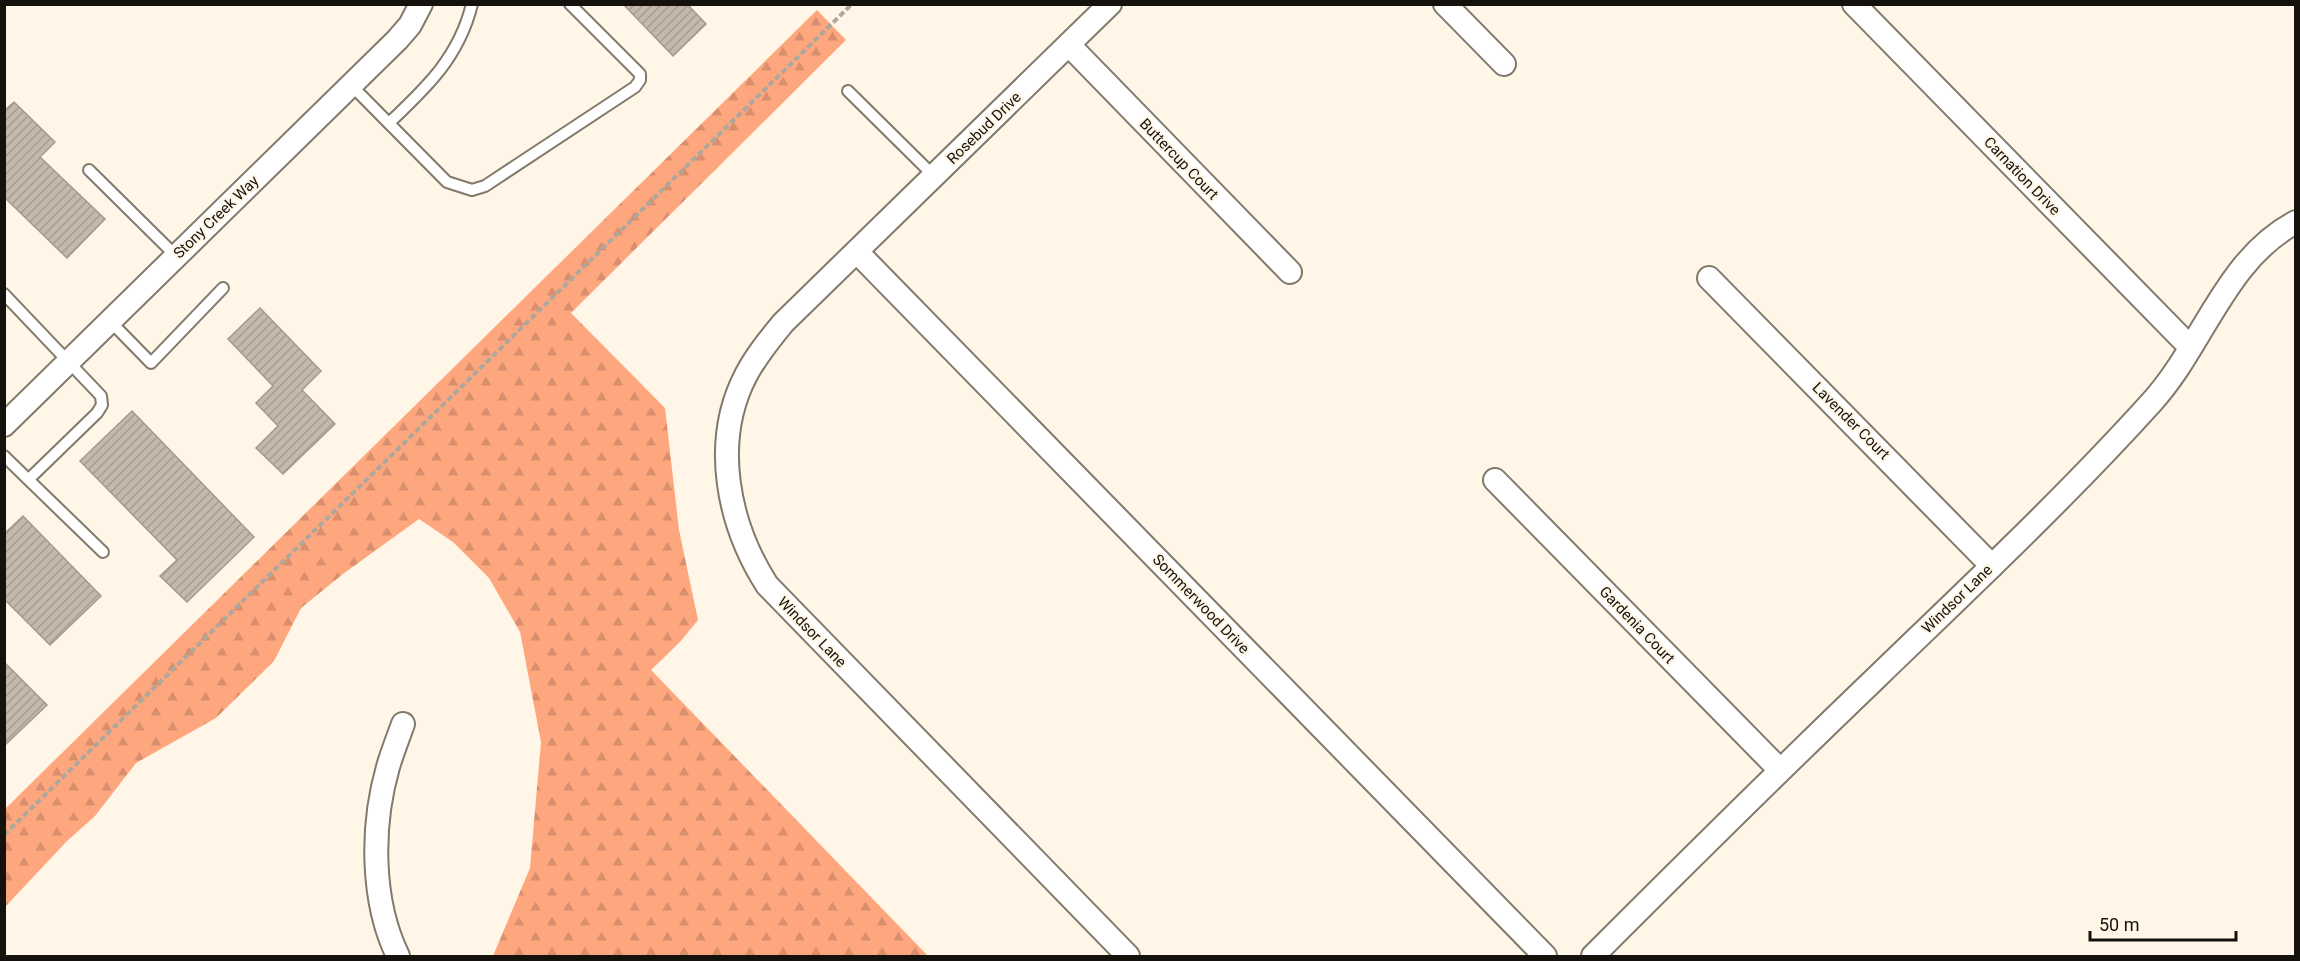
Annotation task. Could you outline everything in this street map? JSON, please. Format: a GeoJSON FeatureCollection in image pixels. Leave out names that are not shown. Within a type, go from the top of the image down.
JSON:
{"type":"FeatureCollection","features":[{"type":"Feature","properties":{"kind":"street","name":"Stony Creek Way"},"geometry":{"type":"LineString","coordinates":[[4,424],[351,85],[410,25],[421,4]]}},
{"type":"Feature","properties":{"kind":"street","name":"Rosebud Drive"},"geometry":{"type":"LineString","coordinates":[[857,252],[1110,4]]}},
{"type":"Feature","properties":{"kind":"street"},"geometry":{"type":"LineString","coordinates":[[1445,4],[1504,64]]}},
{"type":"Feature","properties":{"kind":"street","name":"Carnation Drive"},"geometry":{"type":"LineString","coordinates":[[1854,4],[2190,347]]}},
{"type":"Feature","properties":{"kind":"street","name":"Buttercup Court"},"geometry":{"type":"LineString","coordinates":[[1069,45],[1290,272]]}},
{"type":"Feature","properties":{"kind":"street","name":"Windsor Lane"},"geometry":{"type":"LineString","coordinates":[[1593,957],[1780,770],[1992,566],[2152,402],[2166,385],[2239,271],[2266,241],[2295,222]]}},
{"type":"Feature","properties":{"kind":"street","name":"Windsor Lane"},"geometry":{"type":"LineString","coordinates":[[857,252],[783,323],[755,359],[734,404],[728,433],[727,464],[733,507],[744,543],[767,585],[1128,957]]}},
{"type":"Feature","properties":{"kind":"street","name":"Sommerwood Drive"},"geometry":{"type":"LineString","coordinates":[[857,252],[1545,957]]}},
{"type":"Feature","properties":{"kind":"street","name":"Lavender Court"},"geometry":{"type":"LineString","coordinates":[[1709,278],[1992,566]]}},
{"type":"Feature","properties":{"kind":"street","name":"Gardenia Court"},"geometry":{"type":"LineString","coordinates":[[1495,480],[1780,770]]}},
{"type":"Feature","properties":{"kind":"street"},"geometry":{"type":"LineString","coordinates":[[398,957],[385,922],[380,898],[378,822],[388,768],[403,724]]}},
{"type":"Feature","properties":{"kind":"lane"},"geometry":{"type":"LineString","coordinates":[[389,123],[427,87],[443,68],[454,52],[468,20],[472,4]]}},
{"type":"Feature","properties":{"kind":"lane"},"geometry":{"type":"LineString","coordinates":[[351,85],[447,182],[472,190],[485,186],[636,87],[640,80],[640,74],[570,4]]}},
{"type":"Feature","properties":{"kind":"lane"},"geometry":{"type":"LineString","coordinates":[[848,91],[935,176]]}},
{"type":"Feature","properties":{"kind":"lane"},"geometry":{"type":"LineString","coordinates":[[89,170],[176,256]]}},
{"type":"Feature","properties":{"kind":"lane"},"geometry":{"type":"LineString","coordinates":[[111,321],[151,363],[223,288]]}},
{"type":"Feature","properties":{"kind":"lane"},"geometry":{"type":"LineString","coordinates":[[4,294],[101,396],[102,405],[88,422],[29,479]]}},
{"type":"Feature","properties":{"kind":"lane"},"geometry":{"type":"LineString","coordinates":[[4,456],[103,552]]}},
{"type":"Feature","properties":{"kind":"path"},"geometry":{"type":"LineString","coordinates":[[4,835],[852,4]]}},
{"type":"Feature","properties":{"kind":"green space"},"geometry":{"type":"Polygon","coordinates":[[[817,10],[846,40],[571,313],[665,408],[679,530],[698,620],[680,642],[651,670],[928,956],[493,956],[530,868],[541,742],[520,632],[489,578],[453,542],[419,519],[343,574],[301,608],[274,661],[216,718],[136,763],[95,816],[67,841],[5,907],[5,809],[817,10]]]}},
{"type":"Feature","properties":{"kind":"building"},"geometry":{"type":"Polygon","coordinates":[[[623,4],[687,4],[706,24],[673,56],[623,4]]]}},
{"type":"Feature","properties":{"kind":"building"},"geometry":{"type":"Polygon","coordinates":[[[14,102],[55,142],[40,157],[105,219],[67,258],[4,197],[4,111],[14,102]]]}},
{"type":"Feature","properties":{"kind":"building"},"geometry":{"type":"Polygon","coordinates":[[[260,308],[321,371],[302,390],[335,424],[283,474],[256,448],[278,426],[256,403],[273,386],[228,339],[260,308]]]}},
{"type":"Feature","properties":{"kind":"building"},"geometry":{"type":"Polygon","coordinates":[[[132,411],[254,537],[187,602],[160,576],[177,560],[80,461],[132,411]]]}},
{"type":"Feature","properties":{"kind":"building"},"geometry":{"type":"Polygon","coordinates":[[[23,516],[101,596],[50,645],[4,599],[4,534],[23,516]]]}},
{"type":"Feature","properties":{"kind":"building"},"geometry":{"type":"Polygon","coordinates":[[[4,662],[47,705],[4,746],[4,662]]]}}]}
